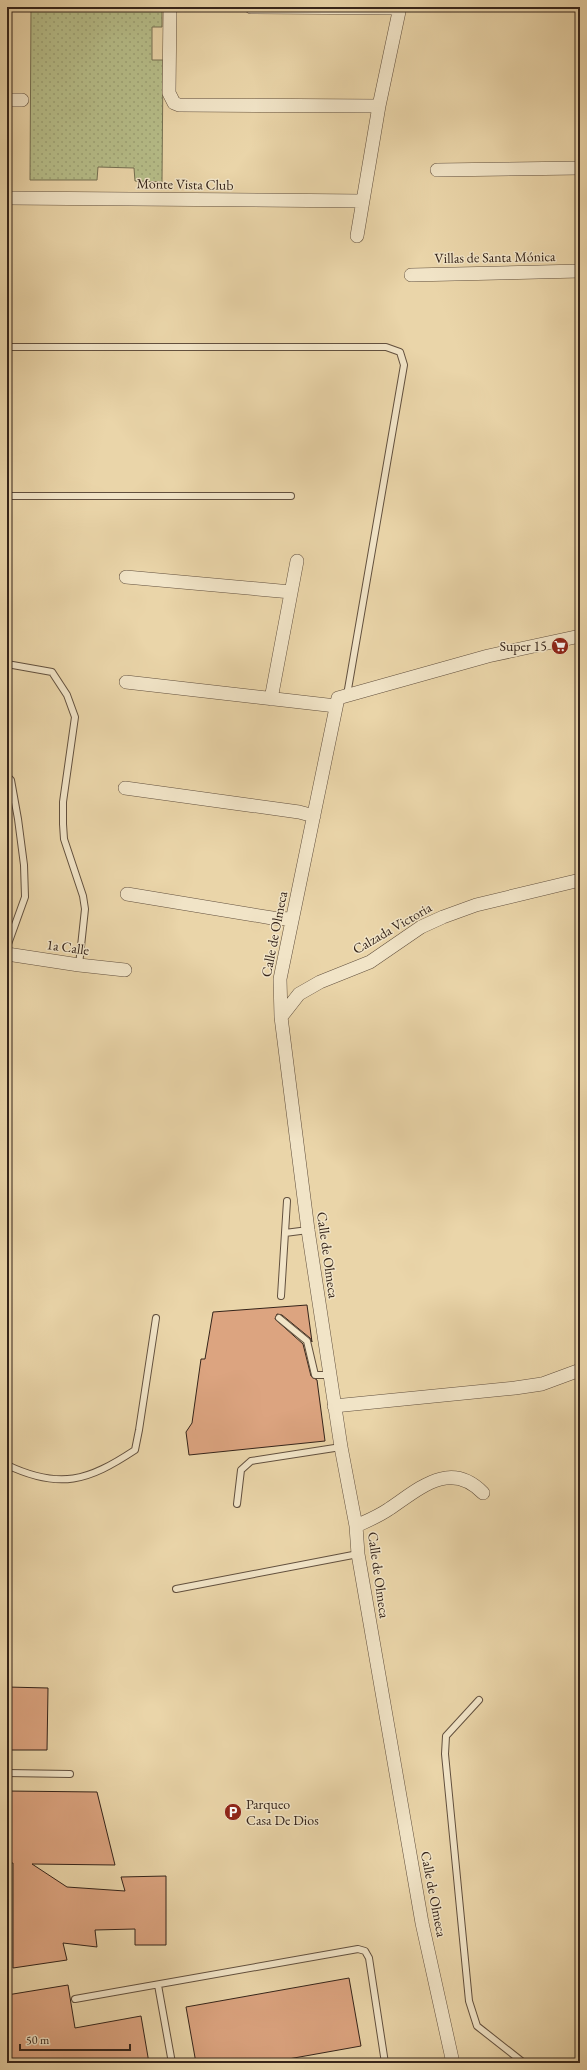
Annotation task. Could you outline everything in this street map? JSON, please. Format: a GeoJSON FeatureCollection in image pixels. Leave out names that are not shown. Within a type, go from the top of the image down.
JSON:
{"type":"FeatureCollection","features":[{"type":"Feature","properties":{"kind":"street"},"geometry":{"type":"LineString","coordinates":[[170,7],[169,93],[170,99],[177,104],[379,106]]}},
{"type":"Feature","properties":{"kind":"street"},"geometry":{"type":"LineString","coordinates":[[250,7],[399,8],[379,106],[357,236]]}},
{"type":"Feature","properties":{"kind":"street"},"geometry":{"type":"LineString","coordinates":[[7,100],[22,100]]}},
{"type":"Feature","properties":{"kind":"street"},"geometry":{"type":"LineString","coordinates":[[437,170],[580,168]]}},
{"type":"Feature","properties":{"kind":"street","name":"Monte Vista Club"},"geometry":{"type":"LineString","coordinates":[[7,198],[363,202]]}},
{"type":"Feature","properties":{"kind":"street","name":"Villas de Santa Mónica"},"geometry":{"type":"LineString","coordinates":[[411,275],[580,271]]}},
{"type":"Feature","properties":{"kind":"street"},"geometry":{"type":"LineString","coordinates":[[271,699],[297,561]]}},
{"type":"Feature","properties":{"kind":"street"},"geometry":{"type":"LineString","coordinates":[[126,577],[291,592]]}},
{"type":"Feature","properties":{"kind":"street"},"geometry":{"type":"LineString","coordinates":[[126,682],[316,705],[336,706],[338,698],[348,695],[488,656],[580,636]]}},
{"type":"Feature","properties":{"kind":"street","name":"Calle de Olmeca"},"geometry":{"type":"LineString","coordinates":[[336,706],[280,978],[281,1017],[308,1230],[340,1447],[356,1526],[358,1554],[422,1923],[453,2063]]}},
{"type":"Feature","properties":{"kind":"street"},"geometry":{"type":"LineString","coordinates":[[125,788],[299,812],[314,816]]}},
{"type":"Feature","properties":{"kind":"street","name":"Calzada Victoria"},"geometry":{"type":"LineString","coordinates":[[281,1017],[299,994],[320,982],[370,962],[421,928],[443,917],[476,905],[580,880]]}},
{"type":"Feature","properties":{"kind":"street"},"geometry":{"type":"LineString","coordinates":[[127,894],[272,918],[292,919]]}},
{"type":"Feature","properties":{"kind":"street","name":"1a Calle"},"geometry":{"type":"LineString","coordinates":[[7,954],[79,965],[125,970]]}},
{"type":"Feature","properties":{"kind":"street"},"geometry":{"type":"LineString","coordinates":[[334,1406],[515,1388],[542,1384],[580,1370]]}},
{"type":"Feature","properties":{"kind":"street"},"geometry":{"type":"LineString","coordinates":[[356,1526],[381,1513],[420,1486],[437,1479],[454,1478],[468,1481],[483,1493]]}},
{"type":"Feature","properties":{"kind":"lane"},"geometry":{"type":"LineString","coordinates":[[7,347],[386,347],[400,352],[404,365],[348,695]]}},
{"type":"Feature","properties":{"kind":"lane"},"geometry":{"type":"LineString","coordinates":[[7,496],[291,496]]}},
{"type":"Feature","properties":{"kind":"lane"},"geometry":{"type":"LineString","coordinates":[[7,664],[52,672],[67,695],[74,717],[63,802],[63,824],[64,839],[83,896],[85,910],[79,965]]}},
{"type":"Feature","properties":{"kind":"lane"},"geometry":{"type":"LineString","coordinates":[[7,776],[11,780],[18,819],[24,865],[25,897],[7,947]]}},
{"type":"Feature","properties":{"kind":"lane"},"geometry":{"type":"LineString","coordinates":[[281,1296],[287,1201]]}},
{"type":"Feature","properties":{"kind":"lane"},"geometry":{"type":"LineString","coordinates":[[285,1232],[308,1230]]}},
{"type":"Feature","properties":{"kind":"lane"},"geometry":{"type":"LineString","coordinates":[[7,1466],[23,1473],[40,1477],[71,1480],[108,1467],[135,1450],[140,1430],[156,1318]]}},
{"type":"Feature","properties":{"kind":"lane"},"geometry":{"type":"LineString","coordinates":[[279,1318],[307,1341],[315,1375],[330,1375]]}},
{"type":"Feature","properties":{"kind":"lane"},"geometry":{"type":"LineString","coordinates":[[237,1504],[241,1470],[245,1464],[251,1460],[340,1447]]}},
{"type":"Feature","properties":{"kind":"lane"},"geometry":{"type":"LineString","coordinates":[[176,1589],[358,1554]]}},
{"type":"Feature","properties":{"kind":"lane"},"geometry":{"type":"LineString","coordinates":[[478,1700],[446,1736],[445,1754],[469,2001],[477,2026],[524,2063]]}},
{"type":"Feature","properties":{"kind":"lane"},"geometry":{"type":"LineString","coordinates":[[7,1773],[70,1774]]}},
{"type":"Feature","properties":{"kind":"lane"},"geometry":{"type":"LineString","coordinates":[[75,1999],[358,1949],[365,1952],[369,1958],[385,2063]]}},
{"type":"Feature","properties":{"kind":"lane"},"geometry":{"type":"LineString","coordinates":[[158,1985],[172,2063]]}},
{"type":"Feature","properties":{"kind":"green space"},"geometry":{"type":"Polygon","coordinates":[[[31,7],[162,7],[162,27],[152,27],[152,60],[163,60],[162,182],[135,181],[134,168],[98,167],[97,180],[30,180],[31,7]]]}},
{"type":"Feature","properties":{"kind":"building"},"geometry":{"type":"Polygon","coordinates":[[[307,1305],[312,1342],[310,1338],[282,1315],[277,1314],[275,1319],[303,1344],[311,1376],[317,1380],[325,1441],[189,1455],[186,1432],[192,1423],[201,1359],[205,1359],[213,1312],[307,1305]]]}},
{"type":"Feature","properties":{"kind":"building"},"geometry":{"type":"Polygon","coordinates":[[[7,1687],[48,1688],[47,1750],[7,1750],[7,1687]]]}},
{"type":"Feature","properties":{"kind":"building"},"geometry":{"type":"Polygon","coordinates":[[[7,1791],[97,1792],[115,1865],[32,1864],[67,1887],[125,1891],[121,1877],[166,1876],[166,1945],[135,1945],[135,1929],[95,1930],[97,1947],[63,1943],[67,1960],[13,1968],[13,1863],[7,1863],[7,1791]]]}},
{"type":"Feature","properties":{"kind":"building"},"geometry":{"type":"Polygon","coordinates":[[[349,1978],[361,2046],[266,2063],[196,2063],[186,2007],[349,1978]]]}},
{"type":"Feature","properties":{"kind":"building"},"geometry":{"type":"Polygon","coordinates":[[[68,1985],[75,2028],[141,2016],[149,2063],[7,2063],[7,1995],[68,1985]]]}},
{"type":"Feature","properties":{"kind":"place","name":"Super 15"},"geometry":{"type":"Point","coordinates":[560,646]}},
{"type":"Feature","properties":{"kind":"place","name":"Parqueo Casa De Dios"},"geometry":{"type":"Point","coordinates":[233,1812]}}]}
